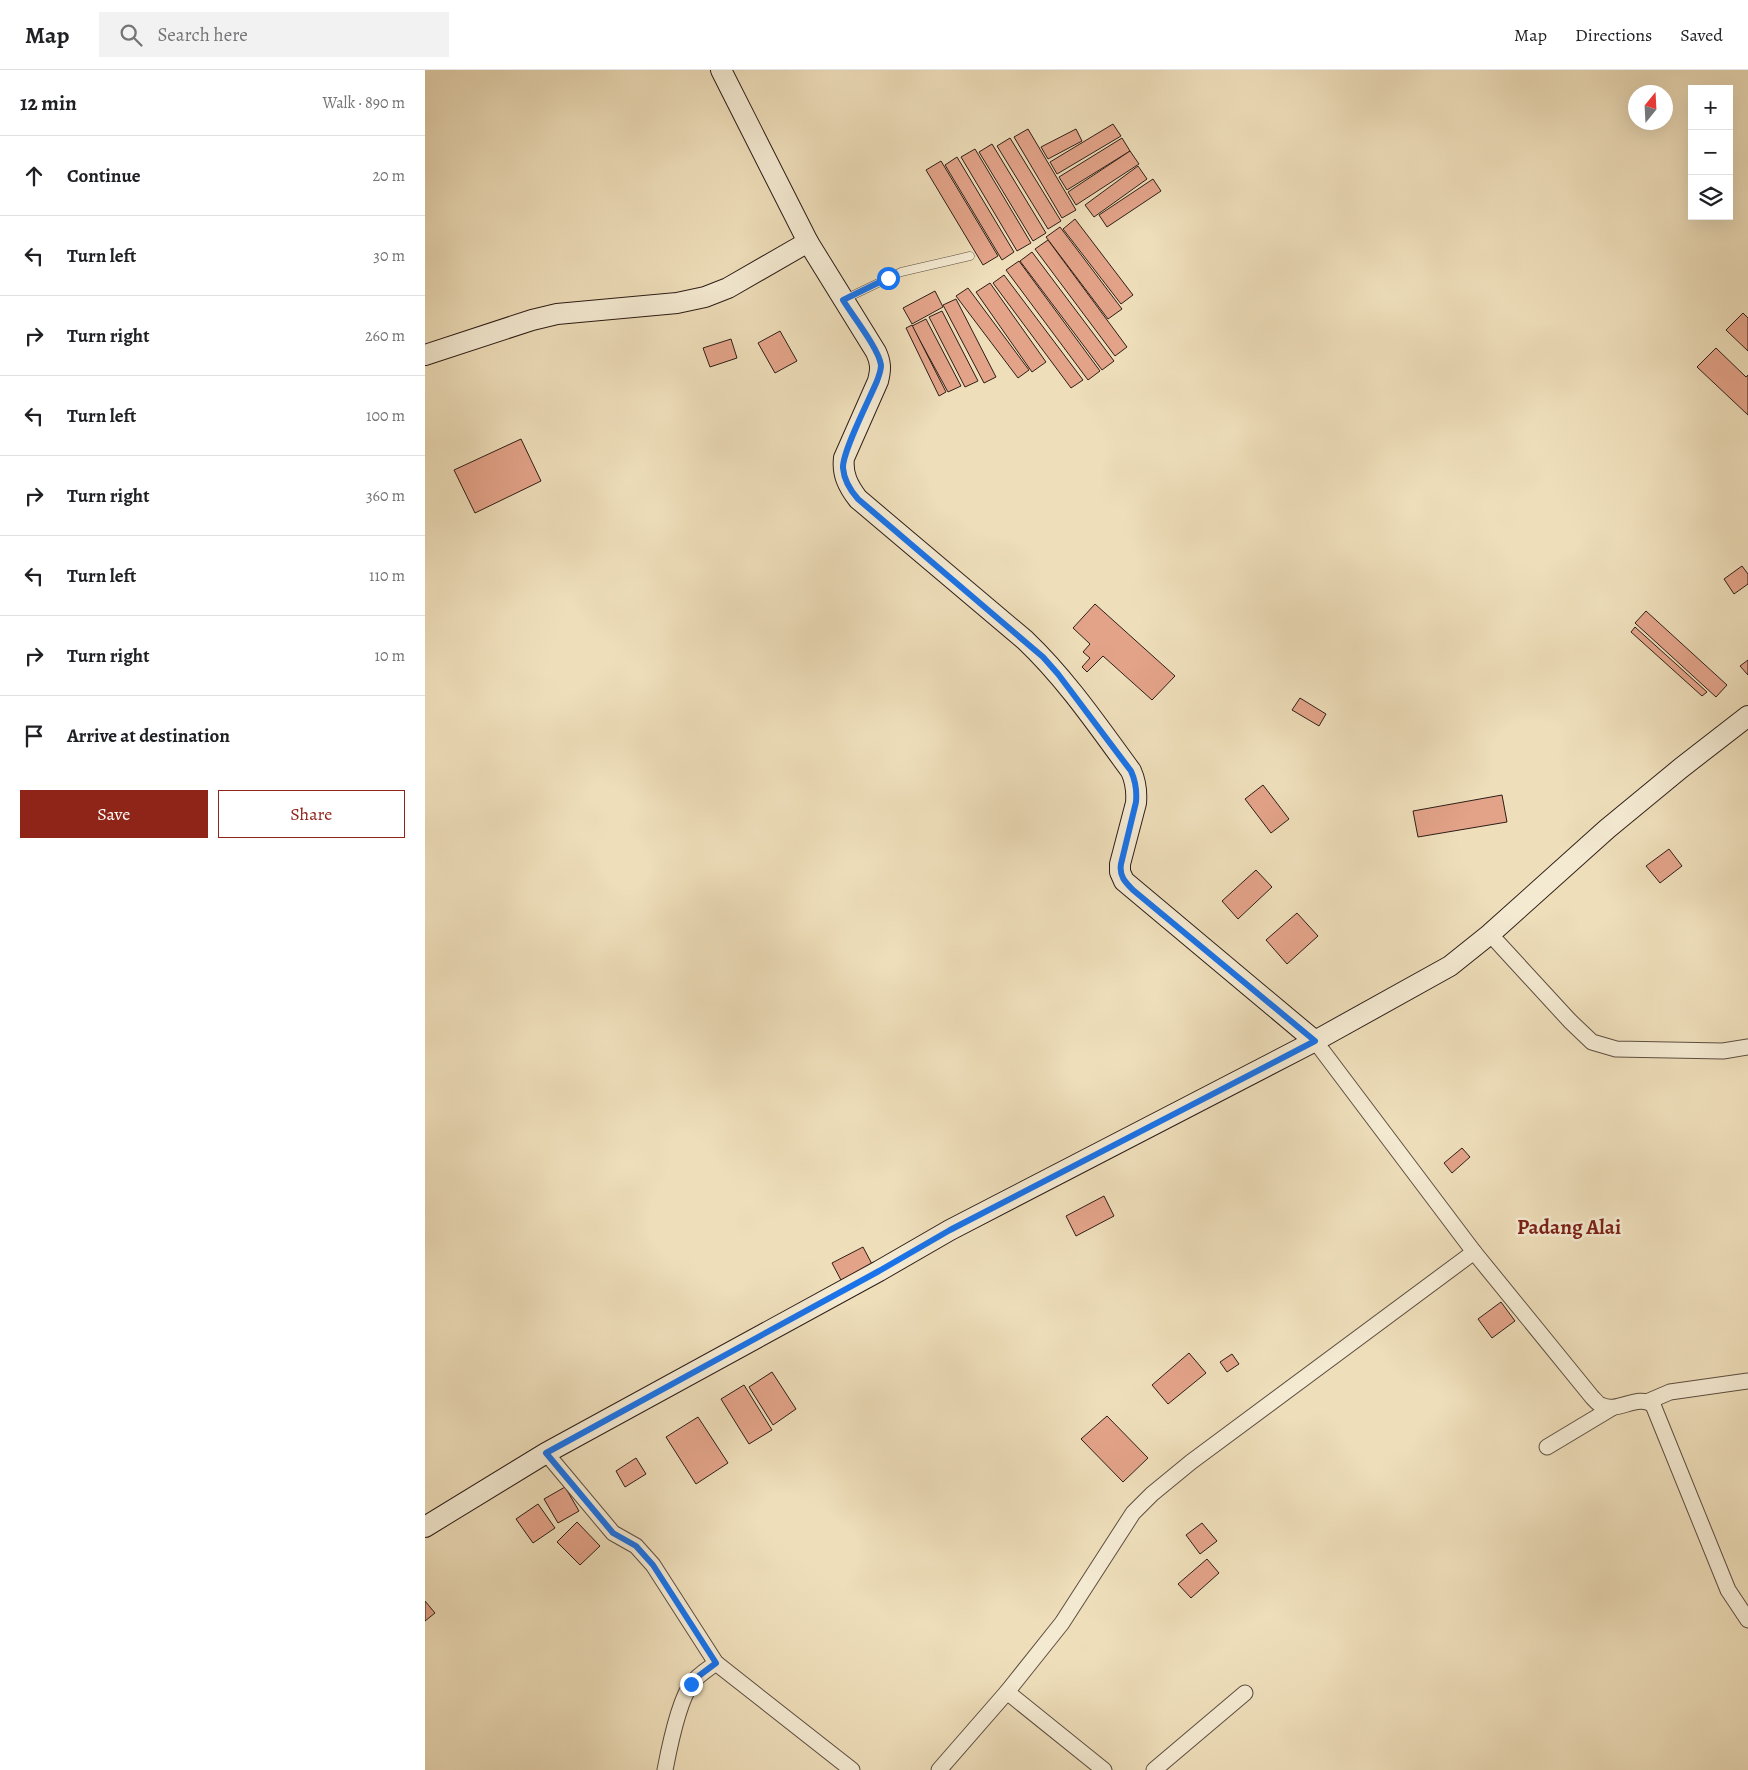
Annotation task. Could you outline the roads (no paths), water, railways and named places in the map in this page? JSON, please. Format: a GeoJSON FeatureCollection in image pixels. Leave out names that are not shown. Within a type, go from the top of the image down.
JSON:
{"type":"FeatureCollection","features":[{"type":"Feature","properties":{"kind":"street"},"geometry":{"type":"LineString","coordinates":[[721,70],[808,242],[881,363],[881,370],[877,381],[844,458],[844,476],[850,489],[858,499],[1043,657],[1058,674],[1131,771],[1136,782],[1136,802],[1120,872],[1124,881],[1315,1041],[1474,1252],[1592,1397],[1601,1405],[1612,1408]]}},
{"type":"Feature","properties":{"kind":"street"},"geometry":{"type":"LineString","coordinates":[[425,355],[532,320],[557,314],[677,303],[705,297],[728,288],[808,242]]}},
{"type":"Feature","properties":{"kind":"street"},"geometry":{"type":"LineString","coordinates":[[425,1527],[546,1453],[879,1271],[950,1230],[1315,1041],[1450,966],[1490,934],[1607,829],[1748,716]]}},
{"type":"Feature","properties":{"kind":"street"},"geometry":{"type":"LineString","coordinates":[[1490,934],[1570,1021],[1592,1042],[1616,1049],[1723,1051],[1748,1047]]}},
{"type":"Feature","properties":{"kind":"street"},"geometry":{"type":"LineString","coordinates":[[939,1770],[1007,1692],[1063,1623],[1133,1513],[1152,1494],[1191,1462],[1474,1252]]}},
{"type":"Feature","properties":{"kind":"street"},"geometry":{"type":"LineString","coordinates":[[1547,1447],[1612,1408],[1643,1400],[1649,1401],[1670,1392],[1748,1381]]}},
{"type":"Feature","properties":{"kind":"street"},"geometry":{"type":"LineString","coordinates":[[1649,1401],[1653,1405],[1728,1590],[1748,1620]]}},
{"type":"Feature","properties":{"kind":"street"},"geometry":{"type":"LineString","coordinates":[[546,1453],[613,1533],[636,1546],[653,1565],[716,1663],[852,1770]]}},
{"type":"Feature","properties":{"kind":"street"},"geometry":{"type":"LineString","coordinates":[[665,1770],[671,1740],[687,1690],[696,1678],[716,1663]]}},
{"type":"Feature","properties":{"kind":"street"},"geometry":{"type":"LineString","coordinates":[[1007,1692],[1104,1770]]}},
{"type":"Feature","properties":{"kind":"street"},"geometry":{"type":"LineString","coordinates":[[1154,1770],[1245,1693]]}},
{"type":"Feature","properties":{"kind":"lane"},"geometry":{"type":"LineString","coordinates":[[843,300],[901,272],[970,256]]}},
{"type":"Feature","properties":{"kind":"district","name":"Padang Alai"},"geometry":{"type":"Point","coordinates":[1569,1227]}}]}
